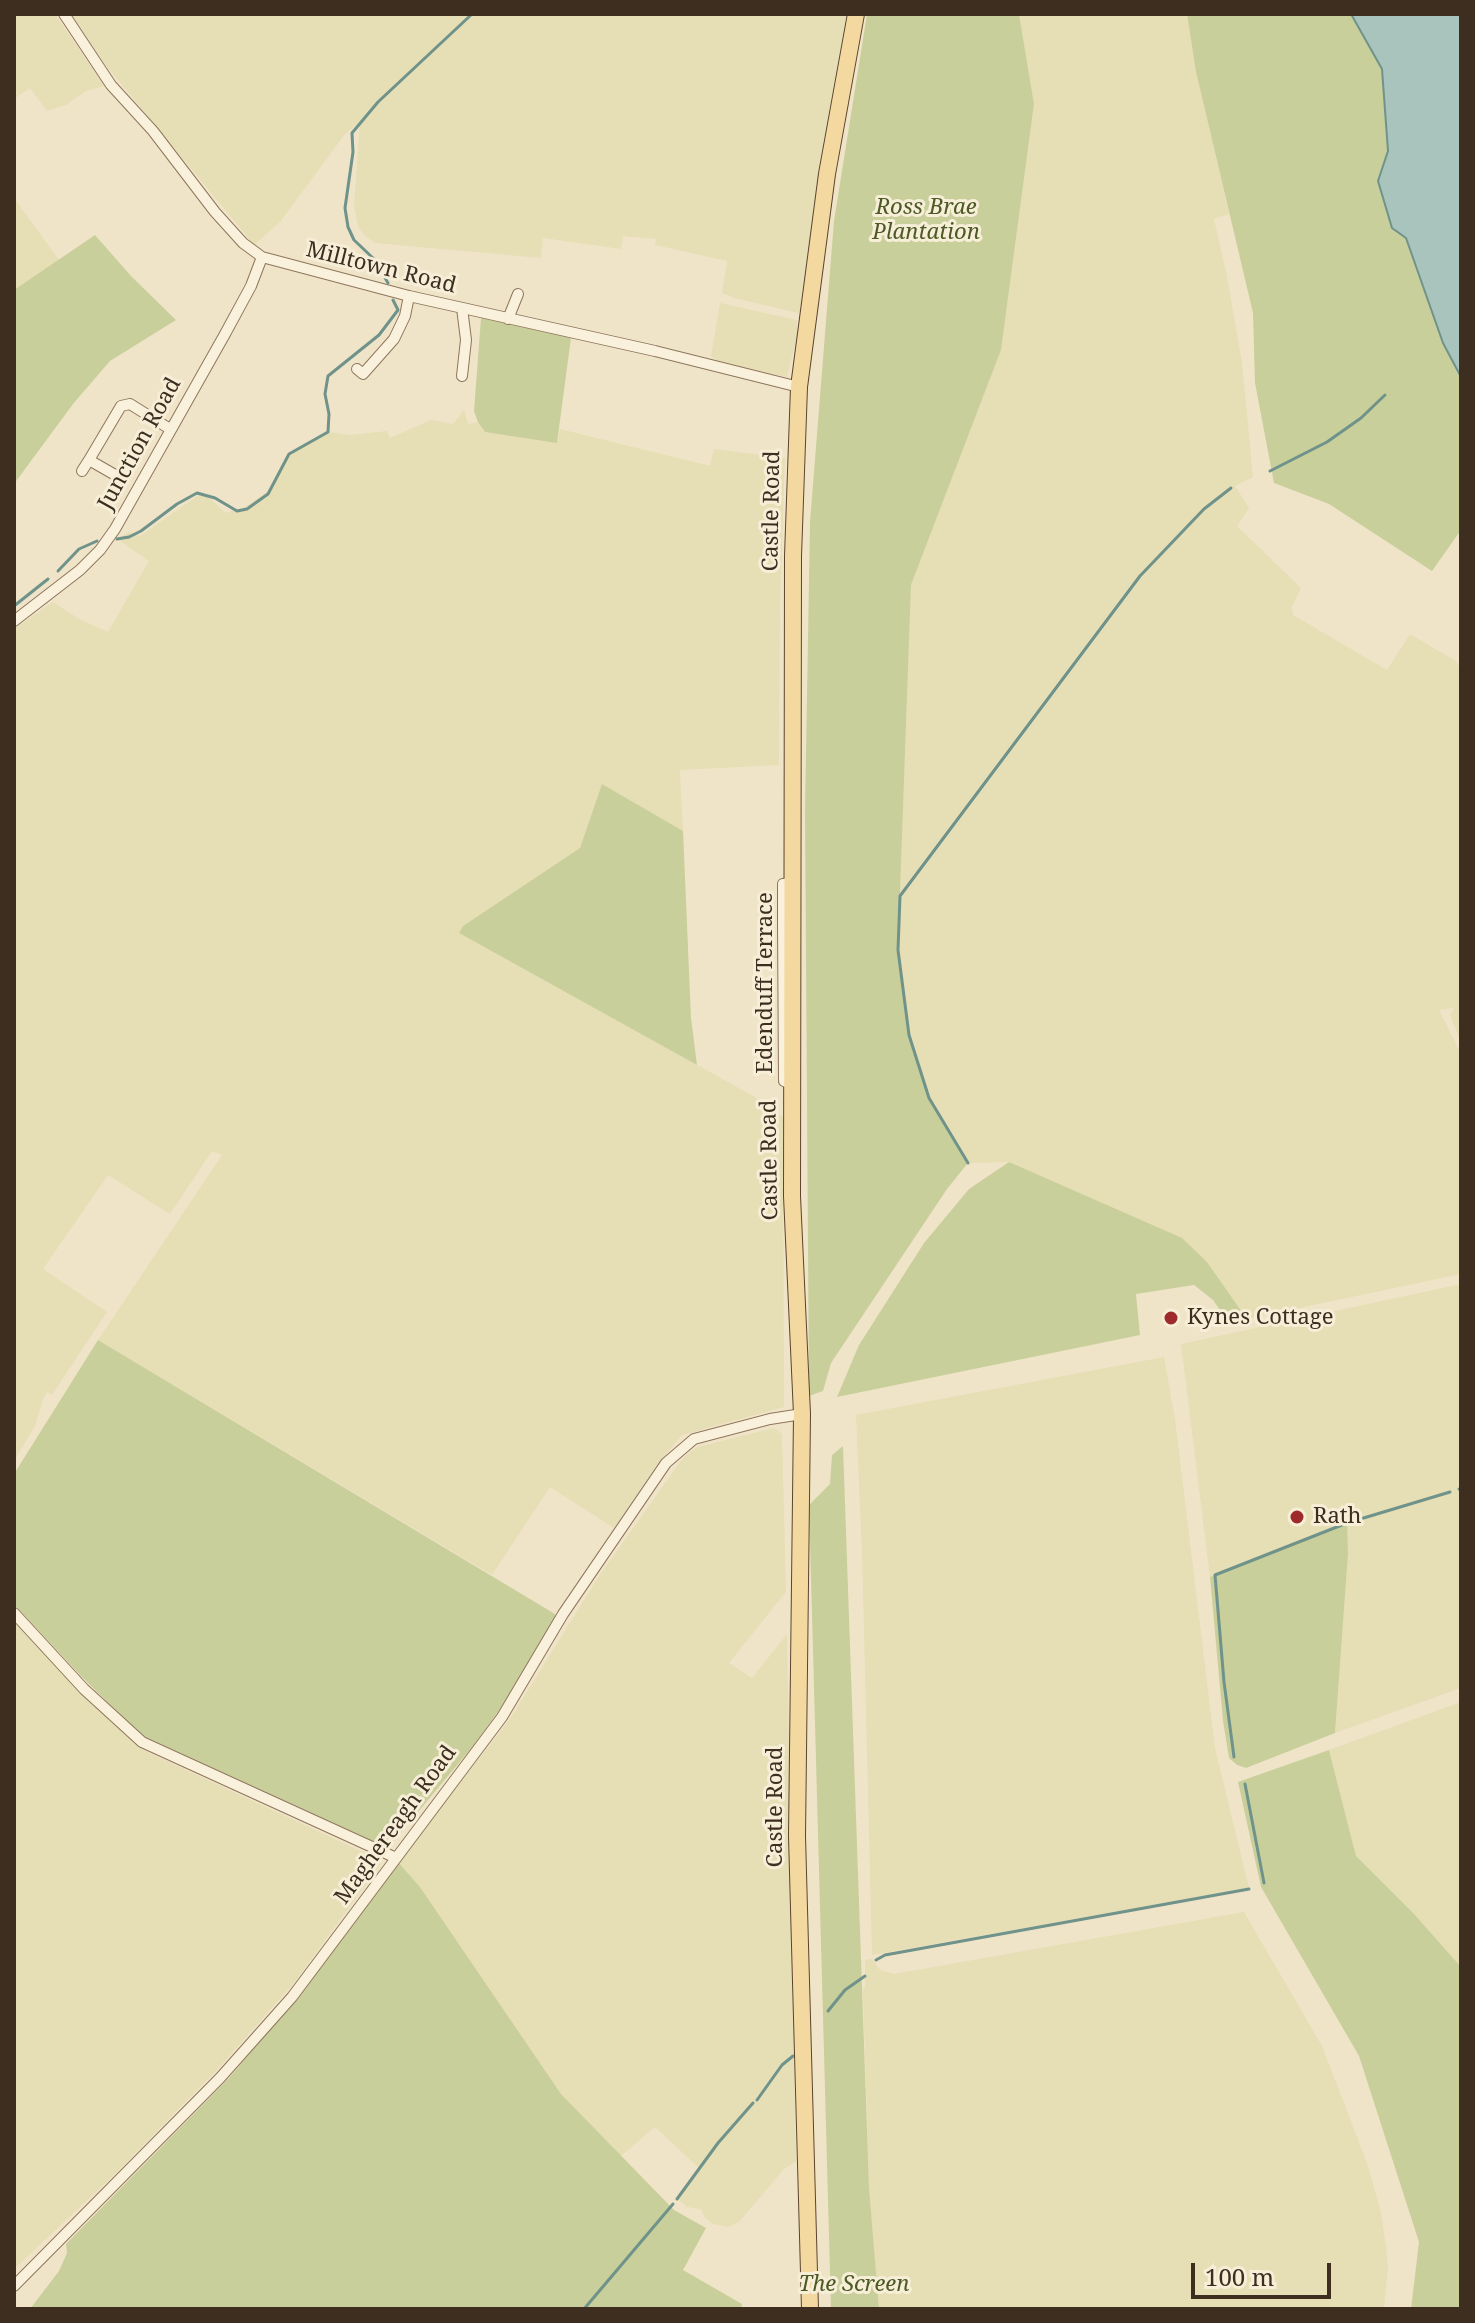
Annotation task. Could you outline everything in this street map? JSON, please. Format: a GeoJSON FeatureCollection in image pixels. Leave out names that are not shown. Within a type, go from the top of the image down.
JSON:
{"type":"FeatureCollection","features":[{"type":"Feature","properties":{"kind":"main road","name":"Castle Road"},"geometry":{"type":"LineString","coordinates":[[810,2309],[797,1836],[802,1414],[792,1196],[792,1085],[787,1037],[787,923],[792,883],[793,556],[799,387],[827,174],[856,14]]}},
{"type":"Feature","properties":{"kind":"street","name":"Milltown Road"},"geometry":{"type":"LineString","coordinates":[[64,14],[111,85],[153,131],[215,212],[243,243],[262,257],[409,296],[799,387]]}},
{"type":"Feature","properties":{"kind":"street","name":"Junction Road"},"geometry":{"type":"LineString","coordinates":[[14,621],[80,570],[115,529],[251,286],[262,257]]}},
{"type":"Feature","properties":{"kind":"street"},"geometry":{"type":"LineString","coordinates":[[508,319],[518,294]]}},
{"type":"Feature","properties":{"kind":"street"},"geometry":{"type":"LineString","coordinates":[[357,369],[363,374],[394,339],[405,316],[409,296]]}},
{"type":"Feature","properties":{"kind":"street"},"geometry":{"type":"LineString","coordinates":[[462,308],[466,340],[460,358],[462,376]]}},
{"type":"Feature","properties":{"kind":"street"},"geometry":{"type":"LineString","coordinates":[[82,471],[118,408],[125,404],[170,429]]}},
{"type":"Feature","properties":{"kind":"street"},"geometry":{"type":"LineString","coordinates":[[89,460],[117,476]]}},
{"type":"Feature","properties":{"kind":"street","name":"Maghereagh Road"},"geometry":{"type":"LineString","coordinates":[[14,2286],[220,2078],[292,1997],[502,1717],[563,1614],[666,1463],[694,1439],[802,1414]]}},
{"type":"Feature","properties":{"kind":"street"},"geometry":{"type":"LineString","coordinates":[[14,1613],[84,1689],[142,1742],[394,1857]]}},
{"type":"Feature","properties":{"kind":"shaded area"},"geometry":{"type":"Polygon","coordinates":[[[55,14],[104,86],[86,91],[66,105],[47,111],[30,88],[14,99],[14,15],[55,14]]]}},
{"type":"Feature","properties":{"kind":"shaded area"},"geometry":{"type":"Polygon","coordinates":[[[71,14],[848,14],[800,311],[722,293],[727,261],[655,245],[656,239],[623,236],[621,249],[543,238],[541,258],[375,243],[358,226],[354,207],[360,122],[345,134],[280,222],[254,245],[108,68],[71,14]]]}},
{"type":"Feature","properties":{"kind":"shaded area"},"geometry":{"type":"Polygon","coordinates":[[[1019,14],[1187,14],[1197,76],[1229,214],[1214,219],[1242,363],[1253,477],[1235,486],[1249,508],[1237,526],[1301,588],[1292,607],[1293,615],[1387,670],[1410,634],[1456,661],[1461,671],[1461,1042],[1450,1015],[1454,1008],[1439,1010],[1461,1054],[1461,1274],[1247,1319],[1207,1262],[1009,1162],[968,1163],[929,1098],[909,1035],[898,950],[911,585],[1001,350],[1034,104],[1019,14]]]}},
{"type":"Feature","properties":{"kind":"shaded area"},"geometry":{"type":"Polygon","coordinates":[[[14,198],[59,260],[14,290],[14,198]]]}},
{"type":"Feature","properties":{"kind":"shaded area"},"geometry":{"type":"Polygon","coordinates":[[[720,303],[797,320],[797,336],[787,377],[716,361],[711,356],[720,303]]]}},
{"type":"Feature","properties":{"kind":"shaded area"},"geometry":{"type":"Polygon","coordinates":[[[464,410],[468,424],[478,422],[485,432],[557,442],[560,429],[710,466],[714,449],[785,458],[779,765],[680,770],[683,831],[602,784],[580,848],[463,926],[459,933],[755,1097],[783,1117],[784,1407],[682,1435],[658,1463],[614,1528],[550,1487],[492,1575],[98,1340],[222,1155],[212,1151],[170,1214],[108,1175],[43,1269],[107,1312],[52,1395],[47,1392],[35,1426],[14,1461],[14,629],[53,602],[79,619],[108,632],[149,561],[117,539],[129,532],[140,536],[203,492],[226,513],[245,507],[267,492],[289,454],[328,432],[350,435],[387,431],[390,438],[431,420],[453,424],[464,410]]]}},
{"type":"Feature","properties":{"kind":"shaded area"},"geometry":{"type":"Polygon","coordinates":[[[1461,1284],[1461,1688],[1335,1733],[1348,1554],[1345,1525],[1210,1577],[1181,1344],[1461,1284]]]}},
{"type":"Feature","properties":{"kind":"shaded area"},"geometry":{"type":"Polygon","coordinates":[[[1164,1357],[1175,1419],[1215,1748],[1249,1888],[872,1955],[856,1415],[1164,1357]]]}},
{"type":"Feature","properties":{"kind":"shaded area"},"geometry":{"type":"Polygon","coordinates":[[[774,1428],[782,1434],[786,1592],[729,1663],[752,1678],[787,1634],[796,2162],[784,2169],[739,2222],[728,2227],[713,2224],[705,2218],[701,2209],[687,2207],[677,2199],[699,2168],[655,2127],[621,2156],[561,2094],[420,1887],[398,1862],[510,1719],[599,1576],[683,1458],[697,1447],[774,1428]]]}},
{"type":"Feature","properties":{"kind":"shaded area"},"geometry":{"type":"Polygon","coordinates":[[[14,1620],[143,1750],[378,1859],[381,1864],[293,1984],[217,2070],[112,2177],[14,2269],[14,1620]]]}},
{"type":"Feature","properties":{"kind":"shaded area"},"geometry":{"type":"Polygon","coordinates":[[[1461,1702],[1461,1967],[1356,1856],[1329,1750],[1461,1702]]]}},
{"type":"Feature","properties":{"kind":"shaded area"},"geometry":{"type":"Polygon","coordinates":[[[1244,1912],[1322,2046],[1367,2163],[1381,2212],[1386,2248],[1388,2267],[1384,2309],[879,2309],[869,2187],[863,1990],[865,1960],[872,1959],[880,1970],[894,1974],[1244,1912]]]}},
{"type":"Feature","properties":{"kind":"green space","name":"Ross Brae Plantation"},"geometry":{"type":"Polygon","coordinates":[[[867,14],[1019,14],[1034,104],[1001,350],[911,585],[898,950],[909,1035],[929,1098],[968,1163],[947,1189],[831,1363],[823,1391],[809,1396],[805,810],[810,522],[834,221],[867,14]]]}},
{"type":"Feature","properties":{"kind":"green space"},"geometry":{"type":"Polygon","coordinates":[[[1187,14],[1351,14],[1382,69],[1388,152],[1378,181],[1392,228],[1406,238],[1443,343],[1461,377],[1461,530],[1432,571],[1329,504],[1274,483],[1255,383],[1253,313],[1196,72],[1187,14]]]}},
{"type":"Feature","properties":{"kind":"green space"},"geometry":{"type":"Polygon","coordinates":[[[95,235],[176,320],[110,361],[73,404],[14,484],[14,290],[95,235]]]}},
{"type":"Feature","properties":{"kind":"green space"},"geometry":{"type":"Polygon","coordinates":[[[481,318],[571,338],[557,443],[485,432],[478,422],[474,411],[481,318]]]}},
{"type":"Feature","properties":{"kind":"green space"},"geometry":{"type":"Polygon","coordinates":[[[602,784],[683,831],[691,1018],[697,1065],[459,933],[463,926],[580,848],[602,784]]]}},
{"type":"Feature","properties":{"kind":"green space"},"geometry":{"type":"Polygon","coordinates":[[[1009,1162],[1182,1238],[1207,1262],[1247,1319],[1229,1323],[1213,1300],[1194,1285],[1136,1294],[1140,1335],[837,1397],[859,1345],[924,1243],[969,1189],[1009,1162]]]}},
{"type":"Feature","properties":{"kind":"green space"},"geometry":{"type":"Polygon","coordinates":[[[98,1340],[555,1614],[555,1619],[500,1709],[388,1848],[141,1735],[14,1604],[14,1474],[98,1340]]]}},
{"type":"Feature","properties":{"kind":"green space","name":"The Screen"},"geometry":{"type":"Polygon","coordinates":[[[843,1446],[869,2187],[879,2309],[831,2309],[809,1505],[830,1484],[832,1455],[843,1446]]]}},
{"type":"Feature","properties":{"kind":"green space"},"geometry":{"type":"Polygon","coordinates":[[[1347,1523],[1348,1554],[1335,1733],[1246,1768],[1237,1765],[1229,1758],[1223,1721],[1210,1577],[1347,1523]]]}},
{"type":"Feature","properties":{"kind":"green space"},"geometry":{"type":"Polygon","coordinates":[[[1329,1750],[1356,1856],[1461,1967],[1461,2309],[1411,2309],[1419,2242],[1359,2056],[1261,1887],[1238,1782],[1329,1750]]]}},
{"type":"Feature","properties":{"kind":"green space"},"geometry":{"type":"Polygon","coordinates":[[[398,1862],[420,1887],[561,2094],[674,2210],[706,2228],[683,2270],[742,2304],[741,2309],[30,2309],[59,2271],[67,2253],[66,2244],[229,2078],[312,1979],[398,1862]]]}},
{"type":"Feature","properties":{"kind":"water"},"geometry":{"type":"Polygon","coordinates":[[[1351,14],[1461,14],[1461,377],[1443,343],[1406,238],[1392,228],[1378,181],[1388,151],[1382,69],[1351,14]]]}},
{"type":"Feature","properties":{"kind":"waterway"},"geometry":{"type":"LineString","coordinates":[[388,283],[374,259],[354,240],[348,227],[345,208],[353,152],[352,133],[378,102],[472,14]]}},
{"type":"Feature","properties":{"kind":"waterway"},"geometry":{"type":"LineString","coordinates":[[117,539],[141,531],[197,493],[215,498],[237,511],[247,509],[268,494],[289,454],[328,432],[329,414],[325,394],[328,376],[379,335],[398,310],[393,300]]}},
{"type":"Feature","properties":{"kind":"waterway"},"geometry":{"type":"LineString","coordinates":[[1270,471],[1327,442],[1361,418],[1385,395]]}},
{"type":"Feature","properties":{"kind":"waterway"},"geometry":{"type":"LineString","coordinates":[[968,1163],[929,1098],[909,1035],[898,950],[900,896],[1140,576],[1204,509],[1231,488]]}},
{"type":"Feature","properties":{"kind":"waterway"},"geometry":{"type":"LineString","coordinates":[[58,571],[79,549],[97,541]]}},
{"type":"Feature","properties":{"kind":"waterway"},"geometry":{"type":"LineString","coordinates":[[14,606],[48,579]]}},
{"type":"Feature","properties":{"kind":"waterway"},"geometry":{"type":"LineString","coordinates":[[1234,1757],[1215,1575],[1347,1523],[1450,1492]]}},
{"type":"Feature","properties":{"kind":"waterway"},"geometry":{"type":"LineString","coordinates":[[1245,1784],[1264,1883]]}},
{"type":"Feature","properties":{"kind":"waterway"},"geometry":{"type":"LineString","coordinates":[[876,1960],[885,1955],[1249,1889]]}},
{"type":"Feature","properties":{"kind":"waterway"},"geometry":{"type":"LineString","coordinates":[[828,2011],[845,1990],[865,1976]]}},
{"type":"Feature","properties":{"kind":"waterway"},"geometry":{"type":"LineString","coordinates":[[757,2100],[782,2065],[793,2056]]}},
{"type":"Feature","properties":{"kind":"waterway"},"geometry":{"type":"LineString","coordinates":[[677,2199],[718,2143],[753,2103]]}},
{"type":"Feature","properties":{"kind":"waterway"},"geometry":{"type":"LineString","coordinates":[[584,2309],[673,2204]]}},
{"type":"Feature","properties":{"kind":"place","name":"Kynes Cottage"},"geometry":{"type":"Point","coordinates":[1171,1318]}},
{"type":"Feature","properties":{"kind":"place","name":"Rath"},"geometry":{"type":"Point","coordinates":[1297,1517]}}]}
